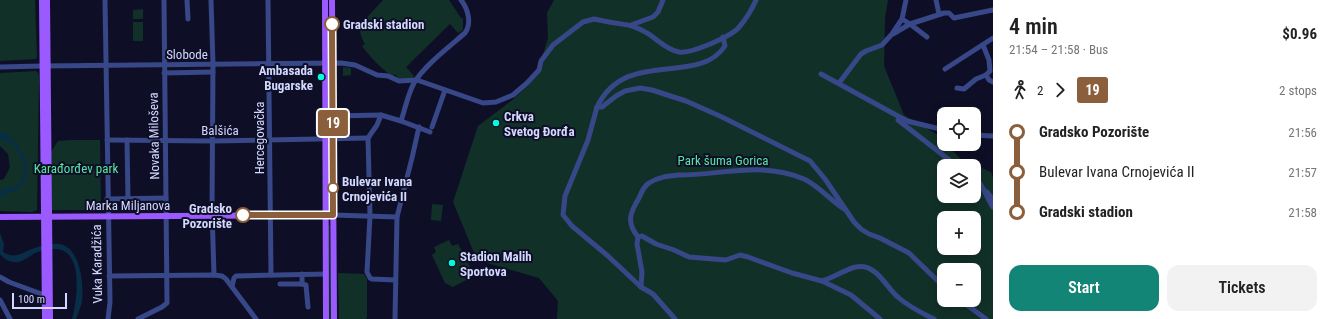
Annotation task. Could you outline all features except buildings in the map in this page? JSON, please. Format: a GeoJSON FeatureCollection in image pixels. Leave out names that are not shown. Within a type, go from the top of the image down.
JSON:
{"type":"FeatureCollection","features":[{"type":"Feature","properties":{"kind":"main road"},"geometry":{"type":"LineString","coordinates":[[42,0],[45,66]]}},
{"type":"Feature","properties":{"kind":"main road"},"geometry":{"type":"LineString","coordinates":[[45,319],[47,296],[45,66],[47,0]]}},
{"type":"Feature","properties":{"kind":"main road"},"geometry":{"type":"LineString","coordinates":[[325,0],[326,319]]}},
{"type":"Feature","properties":{"kind":"main road"},"geometry":{"type":"LineString","coordinates":[[332,0],[334,319]]}},
{"type":"Feature","properties":{"kind":"main road","name":"Marka Miljanova"},"geometry":{"type":"LineString","coordinates":[[0,217],[333,215]]}},
{"type":"Feature","properties":{"kind":"main road"},"geometry":{"type":"LineString","coordinates":[[47,296],[50,319]]}},
{"type":"Feature","properties":{"kind":"street","name":"Vuka Karadžića"},"geometry":{"type":"LineString","coordinates":[[105,0],[107,199],[110,302],[108,319]]}},
{"type":"Feature","properties":{"kind":"street","name":"Novaka Miloševa"},"geometry":{"type":"LineString","coordinates":[[138,319],[167,303],[164,0]]}},
{"type":"Feature","properties":{"kind":"street"},"geometry":{"type":"LineString","coordinates":[[187,0],[188,19]]}},
{"type":"Feature","properties":{"kind":"street"},"geometry":{"type":"LineString","coordinates":[[211,0],[213,63],[212,216],[214,275]]}},
{"type":"Feature","properties":{"kind":"street","name":"Hercegovačka"},"geometry":{"type":"LineString","coordinates":[[268,0],[271,275]]}},
{"type":"Feature","properties":{"kind":"street"},"geometry":{"type":"LineString","coordinates":[[401,121],[413,86],[417,80],[466,31],[468,24],[468,12],[461,0]]}},
{"type":"Feature","properties":{"kind":"street"},"geometry":{"type":"LineString","coordinates":[[631,25],[653,17],[658,12],[663,0]]}},
{"type":"Feature","properties":{"kind":"street"},"geometry":{"type":"LineString","coordinates":[[417,80],[483,103],[496,102],[513,95],[527,83],[539,70],[541,61],[553,45],[583,22],[594,19],[631,25],[648,33],[663,45],[679,52],[689,51],[710,44],[731,34],[740,26],[756,0]]}},
{"type":"Feature","properties":{"kind":"street"},"geometry":{"type":"LineString","coordinates":[[839,83],[861,54],[882,45],[892,34],[902,19],[906,0]]}},
{"type":"Feature","properties":{"kind":"street"},"geometry":{"type":"LineString","coordinates":[[936,0],[939,14]]}},
{"type":"Feature","properties":{"kind":"street"},"geometry":{"type":"LineString","coordinates":[[892,34],[910,24],[939,14],[948,13],[955,18],[993,10]]}},
{"type":"Feature","properties":{"kind":"street"},"geometry":{"type":"LineString","coordinates":[[902,19],[927,37]]}},
{"type":"Feature","properties":{"kind":"street"},"geometry":{"type":"LineString","coordinates":[[675,319],[653,294],[641,287],[572,226],[563,215],[565,196],[588,140],[597,107],[612,88],[621,80],[628,77],[656,69],[687,67],[712,59],[720,53],[725,46],[723,37]]}},
{"type":"Feature","properties":{"kind":"street"},"geometry":{"type":"LineString","coordinates":[[945,69],[993,38]]}},
{"type":"Feature","properties":{"kind":"street"},"geometry":{"type":"LineString","coordinates":[[957,88],[964,89],[976,79],[986,75],[990,69],[983,45]]}},
{"type":"Feature","properties":{"kind":"street","name":"Slobode"},"geometry":{"type":"LineString","coordinates":[[0,67],[213,63],[332,63],[350,64],[376,75],[388,76],[399,81],[417,80]]}},
{"type":"Feature","properties":{"kind":"street"},"geometry":{"type":"LineString","coordinates":[[164,73],[213,72]]}},
{"type":"Feature","properties":{"kind":"street"},"geometry":{"type":"LineString","coordinates":[[821,74],[906,121],[937,128]]}},
{"type":"Feature","properties":{"kind":"street"},"geometry":{"type":"LineString","coordinates":[[986,75],[988,80],[993,82]]}},
{"type":"Feature","properties":{"kind":"street"},"geometry":{"type":"LineString","coordinates":[[597,107],[602,107],[620,93],[640,88],[652,90],[686,101],[722,117],[810,161],[825,179],[854,222],[861,229],[909,253],[937,280]]}},
{"type":"Feature","properties":{"kind":"street"},"geometry":{"type":"LineString","coordinates":[[333,116],[381,115],[431,130],[445,90]]}},
{"type":"Feature","properties":{"kind":"street"},"geometry":{"type":"LineString","coordinates":[[890,113],[948,159]]}},
{"type":"Feature","properties":{"kind":"street"},"geometry":{"type":"LineString","coordinates":[[381,115],[377,125],[368,138],[370,216],[367,272],[372,279],[395,280]]}},
{"type":"Feature","properties":{"kind":"street"},"geometry":{"type":"LineString","coordinates":[[395,319],[397,217],[419,127]]}},
{"type":"Feature","properties":{"kind":"street"},"geometry":{"type":"LineString","coordinates":[[981,135],[993,136]]}},
{"type":"Feature","properties":{"kind":"street","name":"Balšića"},"geometry":{"type":"LineString","coordinates":[[107,140],[213,141],[368,138]]}},
{"type":"Feature","properties":{"kind":"street"},"geometry":{"type":"LineString","coordinates":[[127,140],[128,199]]}},
{"type":"Feature","properties":{"kind":"street"},"geometry":{"type":"LineString","coordinates":[[641,287],[642,268],[637,244],[638,237],[631,227],[630,216],[646,186],[656,179],[666,176],[771,170],[805,179],[834,203],[846,210]]}},
{"type":"Feature","properties":{"kind":"street"},"geometry":{"type":"LineString","coordinates":[[981,185],[993,207]]}},
{"type":"Feature","properties":{"kind":"street"},"geometry":{"type":"LineString","coordinates":[[983,189],[993,200]]}},
{"type":"Feature","properties":{"kind":"street"},"geometry":{"type":"LineString","coordinates":[[107,199],[166,198]]}},
{"type":"Feature","properties":{"kind":"street"},"geometry":{"type":"LineString","coordinates":[[333,215],[397,217]]}},
{"type":"Feature","properties":{"kind":"street"},"geometry":{"type":"LineString","coordinates":[[638,237],[642,236],[656,244],[689,257],[726,260],[740,255],[792,273],[822,281],[851,295],[880,319]]}},
{"type":"Feature","properties":{"kind":"street"},"geometry":{"type":"LineString","coordinates":[[822,281],[857,266],[865,267],[879,274],[898,298],[909,306],[934,319]]}},
{"type":"Feature","properties":{"kind":"street"},"geometry":{"type":"LineString","coordinates":[[302,274],[302,284]]}},
{"type":"Feature","properties":{"kind":"street"},"geometry":{"type":"LineString","coordinates":[[232,287],[234,277],[236,276],[326,274]]}},
{"type":"Feature","properties":{"kind":"street"},"geometry":{"type":"LineString","coordinates":[[109,276],[214,275],[224,277],[256,319]]}},
{"type":"Feature","properties":{"kind":"street"},"geometry":{"type":"LineString","coordinates":[[0,276],[9,282],[47,296]]}},
{"type":"Feature","properties":{"kind":"street"},"geometry":{"type":"LineString","coordinates":[[280,284],[302,284],[306,286],[308,308]]}},
{"type":"Feature","properties":{"kind":"street"},"geometry":{"type":"LineString","coordinates":[[0,300],[10,319]]}},
{"type":"Feature","properties":{"kind":"street"},"geometry":{"type":"LineString","coordinates":[[970,307],[986,319]]}},
{"type":"Feature","properties":{"kind":"green space"},"geometry":{"type":"Polygon","coordinates":[[[0,0],[35,0],[36,59],[0,61],[0,0]]]}},
{"type":"Feature","properties":{"kind":"green space"},"geometry":{"type":"Polygon","coordinates":[[[383,0],[449,0],[461,18],[463,18],[463,30],[458,33],[450,24],[406,67],[414,76],[411,80],[399,80],[395,74],[393,77],[380,66],[362,46],[365,44],[360,30],[361,24],[383,0]]]}},
{"type":"Feature","properties":{"kind":"green space","name":"Park šuma Gorica"},"geometry":{"type":"Polygon","coordinates":[[[554,0],[888,0],[885,18],[884,66],[904,115],[937,134],[937,151],[953,151],[961,159],[937,159],[937,203],[981,203],[981,168],[991,172],[993,178],[993,319],[557,319],[558,301],[539,278],[477,260],[453,202],[478,126],[528,86],[541,70],[541,61],[548,38],[547,13],[554,0]]]}},
{"type":"Feature","properties":{"kind":"green space"},"geometry":{"type":"Polygon","coordinates":[[[143,9],[143,19],[133,19],[133,10],[143,9]]]}},
{"type":"Feature","properties":{"kind":"green space"},"geometry":{"type":"Polygon","coordinates":[[[133,22],[143,22],[143,41],[133,41],[133,22]]]}},
{"type":"Feature","properties":{"kind":"green space"},"geometry":{"type":"Polygon","coordinates":[[[343,67],[351,68],[351,75],[343,76],[343,67]]]}},
{"type":"Feature","properties":{"kind":"green space"},"geometry":{"type":"Polygon","coordinates":[[[36,71],[39,76],[37,210],[32,212],[0,211],[0,180],[4,179],[10,167],[8,154],[0,146],[0,73],[36,71]]]}},
{"type":"Feature","properties":{"kind":"green space"},"geometry":{"type":"Polygon","coordinates":[[[328,73],[331,73],[331,134],[328,134],[328,73]]]}},
{"type":"Feature","properties":{"kind":"green space","name":"Karađorđev park"},"geometry":{"type":"Polygon","coordinates":[[[100,140],[101,210],[52,210],[51,152],[58,141],[100,140]]]}},
{"type":"Feature","properties":{"kind":"green space"},"geometry":{"type":"Polygon","coordinates":[[[328,144],[330,144],[331,202],[328,202],[328,144]]]}},
{"type":"Feature","properties":{"kind":"green space"},"geometry":{"type":"Polygon","coordinates":[[[432,204],[443,205],[441,221],[431,220],[432,204]]]}},
{"type":"Feature","properties":{"kind":"green space"},"geometry":{"type":"Polygon","coordinates":[[[328,225],[330,225],[332,319],[329,319],[328,225]]]}},
{"type":"Feature","properties":{"kind":"green space","name":"Stadion Malih Sportova"},"geometry":{"type":"Polygon","coordinates":[[[449,240],[452,246],[458,244],[473,272],[470,278],[453,287],[445,283],[432,255],[436,252],[434,247],[449,240]]]}},
{"type":"Feature","properties":{"kind":"green space"},"geometry":{"type":"Polygon","coordinates":[[[338,273],[364,274],[367,279],[366,319],[339,319],[338,273]]]}},
{"type":"Feature","properties":{"kind":"water"},"geometry":{"type":"Polygon","coordinates":[[[2,132],[14,141],[19,148],[26,163],[27,171],[26,179],[20,187],[0,197],[0,191],[18,185],[23,179],[24,175],[23,164],[19,154],[14,146],[0,139],[0,133],[2,132]]]}},
{"type":"Feature","properties":{"kind":"water"},"geometry":{"type":"Polygon","coordinates":[[[0,233],[4,244],[3,252],[12,255],[48,244],[62,245],[69,249],[75,256],[78,264],[82,284],[82,301],[76,319],[72,319],[76,300],[76,276],[70,257],[63,251],[51,249],[35,253],[19,262],[11,261],[0,254],[0,233]]]}},
{"type":"Feature","properties":{"kind":"bus line","name":"19"},"geometry":{"type":"LineString","coordinates":[[243,215],[333,215],[332,24]]}},
{"type":"Feature","properties":{"kind":"place","name":"Gradski stadion"},"geometry":{"type":"Point","coordinates":[332,24]}},
{"type":"Feature","properties":{"kind":"place","name":"Ambasada Bugarske"},"geometry":{"type":"Point","coordinates":[321,77]}},
{"type":"Feature","properties":{"kind":"place","name":"Crkva Svetog Đorđa"},"geometry":{"type":"Point","coordinates":[496,123]}},
{"type":"Feature","properties":{"kind":"place","name":"Bulevar Ivana Crnojevića II"},"geometry":{"type":"Point","coordinates":[333,188]}},
{"type":"Feature","properties":{"kind":"place","name":"Gradsko Pozorište"},"geometry":{"type":"Point","coordinates":[243,215]}},
{"type":"Feature","properties":{"kind":"place","name":"Stadion Malih Sportova"},"geometry":{"type":"Point","coordinates":[452,263]}}]}
